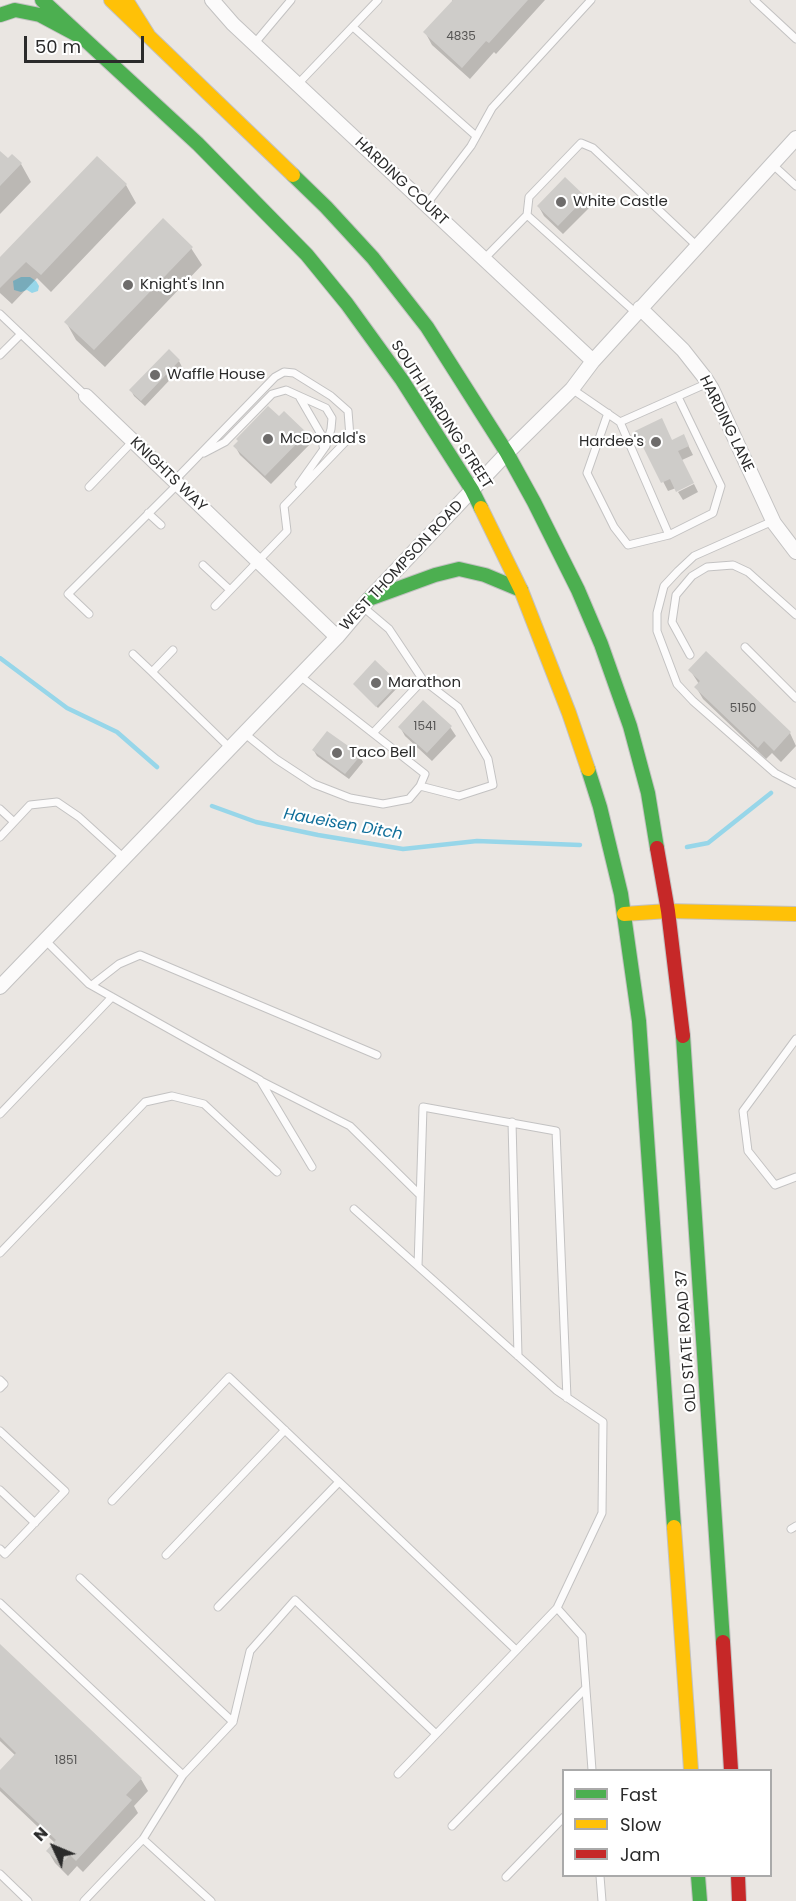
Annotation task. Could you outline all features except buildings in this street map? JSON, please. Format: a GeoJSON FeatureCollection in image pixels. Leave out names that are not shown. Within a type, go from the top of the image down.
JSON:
{"type":"FeatureCollection","features":[{"type":"Feature","properties":{"kind":"main road","name":"SOUTH HARDING STREET"},"geometry":{"type":"LineString","coordinates":[[42,0],[198,144],[307,255],[347,304],[402,380],[472,490],[521,590],[565,702],[600,807],[624,914]]}},
{"type":"Feature","properties":{"kind":"main road"},"geometry":{"type":"LineString","coordinates":[[111,0],[326,207],[373,258],[427,327],[507,453],[578,590],[601,644],[630,726],[648,793],[668,911]]}},
{"type":"Feature","properties":{"kind":"main road"},"geometry":{"type":"LineString","coordinates":[[126,0],[148,35]]}},
{"type":"Feature","properties":{"kind":"main road"},"geometry":{"type":"LineString","coordinates":[[0,15],[15,10],[40,15],[83,38]]}},
{"type":"Feature","properties":{"kind":"main road"},"geometry":{"type":"LineString","coordinates":[[366,603],[435,575],[459,569],[485,574],[521,590]]}},
{"type":"Feature","properties":{"kind":"main road"},"geometry":{"type":"LineString","coordinates":[[624,914],[668,911],[796,914]]}},
{"type":"Feature","properties":{"kind":"main road","name":"OLD STATE ROAD 37"},"geometry":{"type":"LineString","coordinates":[[668,911],[687,1083],[731,1769]]}},
{"type":"Feature","properties":{"kind":"main road","name":"OLD STATE ROAD 37"},"geometry":{"type":"LineString","coordinates":[[624,914],[639,1021],[646,1105],[691,1769]]}},
{"type":"Feature","properties":{"kind":"main road"},"geometry":{"type":"LineString","coordinates":[[698,1877],[700,1901]]}},
{"type":"Feature","properties":{"kind":"main road"},"geometry":{"type":"LineString","coordinates":[[738,1877],[739,1901]]}},
{"type":"Feature","properties":{"kind":"street","name":"HARDING COURT"},"geometry":{"type":"LineString","coordinates":[[212,0],[233,24],[297,85],[593,361]]}},
{"type":"Feature","properties":{"kind":"street","name":"WEST THOMPSON ROAD"},"geometry":{"type":"LineString","coordinates":[[0,987],[300,676],[507,453],[572,389],[593,361],[638,310],[796,138]]}},
{"type":"Feature","properties":{"kind":"street","name":"HARDING LANE"},"geometry":{"type":"LineString","coordinates":[[638,310],[683,350],[708,383],[773,520],[796,552]]}},
{"type":"Feature","properties":{"kind":"street","name":"KNIGHTS WAY"},"geometry":{"type":"LineString","coordinates":[[86,396],[337,637]]}},
{"type":"Feature","properties":{"kind":"lane"},"geometry":{"type":"LineString","coordinates":[[254,44],[291,0]]}},
{"type":"Feature","properties":{"kind":"lane"},"geometry":{"type":"LineString","coordinates":[[297,85],[378,0]]}},
{"type":"Feature","properties":{"kind":"lane"},"geometry":{"type":"LineString","coordinates":[[426,205],[476,136],[492,108],[591,0]]}},
{"type":"Feature","properties":{"kind":"lane"},"geometry":{"type":"LineString","coordinates":[[754,0],[796,39]]}},
{"type":"Feature","properties":{"kind":"lane"},"geometry":{"type":"LineString","coordinates":[[353,27],[476,136]]}},
{"type":"Feature","properties":{"kind":"lane"},"geometry":{"type":"LineString","coordinates":[[484,259],[527,214],[529,197],[581,143],[593,148],[697,246]]}},
{"type":"Feature","properties":{"kind":"lane"},"geometry":{"type":"LineString","coordinates":[[772,164],[796,186]]}},
{"type":"Feature","properties":{"kind":"lane"},"geometry":{"type":"LineString","coordinates":[[527,214],[638,310]]}},
{"type":"Feature","properties":{"kind":"lane","name":"KNIGHTS WAY"},"geometry":{"type":"LineString","coordinates":[[0,314],[86,396]]}},
{"type":"Feature","properties":{"kind":"lane"},"geometry":{"type":"LineString","coordinates":[[0,355],[21,334]]}},
{"type":"Feature","properties":{"kind":"lane"},"geometry":{"type":"LineString","coordinates":[[89,614],[68,594],[148,513],[197,457],[275,377],[284,372],[294,373],[331,396],[348,411],[350,437],[284,506]]}},
{"type":"Feature","properties":{"kind":"lane"},"geometry":{"type":"LineString","coordinates":[[620,422],[708,383]]}},
{"type":"Feature","properties":{"kind":"lane"},"geometry":{"type":"LineString","coordinates":[[572,389],[620,422],[669,535]]}},
{"type":"Feature","properties":{"kind":"lane"},"geometry":{"type":"LineString","coordinates":[[197,457],[225,442],[272,394],[286,390],[321,405],[331,414],[333,422],[329,438],[317,460],[284,506],[288,531],[215,606]]}},
{"type":"Feature","properties":{"kind":"lane"},"geometry":{"type":"LineString","coordinates":[[296,394],[305,403],[323,439],[317,460]]}},
{"type":"Feature","properties":{"kind":"lane"},"geometry":{"type":"LineString","coordinates":[[608,413],[587,473],[609,518],[628,544],[669,535],[713,513],[721,486],[678,397]]}},
{"type":"Feature","properties":{"kind":"lane"},"geometry":{"type":"LineString","coordinates":[[89,487],[133,441]]}},
{"type":"Feature","properties":{"kind":"lane"},"geometry":{"type":"LineString","coordinates":[[148,513],[161,525]]}},
{"type":"Feature","properties":{"kind":"lane"},"geometry":{"type":"LineString","coordinates":[[773,520],[694,556],[678,571],[664,586],[657,613],[657,631],[677,684],[693,701],[775,773],[796,784]]}},
{"type":"Feature","properties":{"kind":"lane"},"geometry":{"type":"LineString","coordinates":[[203,564],[230,590]]}},
{"type":"Feature","properties":{"kind":"lane"},"geometry":{"type":"LineString","coordinates":[[690,655],[672,622],[676,595],[692,576],[707,567],[733,565],[748,572],[796,615]]}},
{"type":"Feature","properties":{"kind":"lane"},"geometry":{"type":"LineString","coordinates":[[366,603],[389,629],[423,680],[458,707],[488,759],[492,785],[459,796],[420,786]]}},
{"type":"Feature","properties":{"kind":"lane"},"geometry":{"type":"LineString","coordinates":[[745,647],[796,698]]}},
{"type":"Feature","properties":{"kind":"lane"},"geometry":{"type":"LineString","coordinates":[[152,672],[173,650]]}},
{"type":"Feature","properties":{"kind":"lane"},"geometry":{"type":"LineString","coordinates":[[133,654],[230,748]]}},
{"type":"Feature","properties":{"kind":"lane"},"geometry":{"type":"LineString","coordinates":[[244,733],[276,759],[314,784],[350,798],[383,804],[409,800],[420,786],[425,774],[300,676]]}},
{"type":"Feature","properties":{"kind":"lane"},"geometry":{"type":"LineString","coordinates":[[373,733],[423,680]]}},
{"type":"Feature","properties":{"kind":"lane"},"geometry":{"type":"LineString","coordinates":[[0,837],[30,806],[57,802],[79,817],[124,858]]}},
{"type":"Feature","properties":{"kind":"lane"},"geometry":{"type":"LineString","coordinates":[[0,809],[14,822]]}},
{"type":"Feature","properties":{"kind":"lane"},"geometry":{"type":"LineString","coordinates":[[45,940],[92,985],[260,1080],[350,1126],[420,1196]]}},
{"type":"Feature","properties":{"kind":"lane"},"geometry":{"type":"LineString","coordinates":[[92,985],[119,964],[140,955],[377,1055]]}},
{"type":"Feature","properties":{"kind":"lane"},"geometry":{"type":"LineString","coordinates":[[0,1114],[112,997]]}},
{"type":"Feature","properties":{"kind":"lane"},"geometry":{"type":"LineString","coordinates":[[795,1042],[743,1111],[748,1151],[775,1185],[796,1177]]}},
{"type":"Feature","properties":{"kind":"lane"},"geometry":{"type":"LineString","coordinates":[[260,1080],[312,1167]]}},
{"type":"Feature","properties":{"kind":"lane"},"geometry":{"type":"LineString","coordinates":[[0,1253],[145,1102],[172,1096],[204,1104],[277,1172]]}},
{"type":"Feature","properties":{"kind":"lane"},"geometry":{"type":"LineString","coordinates":[[418,1266],[423,1107],[556,1131],[567,1398]]}},
{"type":"Feature","properties":{"kind":"lane"},"geometry":{"type":"LineString","coordinates":[[512,1122],[518,1356]]}},
{"type":"Feature","properties":{"kind":"lane"},"geometry":{"type":"LineString","coordinates":[[354,1209],[567,1398],[603,1422],[602,1514],[557,1608],[398,1774]]}},
{"type":"Feature","properties":{"kind":"lane"},"geometry":{"type":"LineString","coordinates":[[112,1501],[229,1377],[516,1650]]}},
{"type":"Feature","properties":{"kind":"lane"},"geometry":{"type":"LineString","coordinates":[[0,1380],[4,1384],[0,1388]]}},
{"type":"Feature","properties":{"kind":"lane"},"geometry":{"type":"LineString","coordinates":[[166,1555],[285,1430]]}},
{"type":"Feature","properties":{"kind":"lane"},"geometry":{"type":"LineString","coordinates":[[0,1431],[65,1491],[6,1554],[0,1549]]}},
{"type":"Feature","properties":{"kind":"lane"},"geometry":{"type":"LineString","coordinates":[[218,1607],[339,1482]]}},
{"type":"Feature","properties":{"kind":"lane"},"geometry":{"type":"LineString","coordinates":[[0,1490],[35,1523]]}},
{"type":"Feature","properties":{"kind":"lane"},"geometry":{"type":"LineString","coordinates":[[80,1578],[233,1722]]}},
{"type":"Feature","properties":{"kind":"lane"},"geometry":{"type":"LineString","coordinates":[[84,1901],[143,1839],[183,1775],[233,1722],[250,1651],[295,1600],[435,1733]]}},
{"type":"Feature","properties":{"kind":"lane"},"geometry":{"type":"LineString","coordinates":[[0,1603],[183,1775]]}},
{"type":"Feature","properties":{"kind":"lane"},"geometry":{"type":"LineString","coordinates":[[557,1608],[582,1636],[592,1769]]}},
{"type":"Feature","properties":{"kind":"lane"},"geometry":{"type":"LineString","coordinates":[[452,1826],[585,1689]]}},
{"type":"Feature","properties":{"kind":"lane"},"geometry":{"type":"LineString","coordinates":[[507,1876],[562,1819]]}},
{"type":"Feature","properties":{"kind":"lane"},"geometry":{"type":"LineString","coordinates":[[143,1839],[211,1901]]}},
{"type":"Feature","properties":{"kind":"lane"},"geometry":{"type":"LineString","coordinates":[[0,1874],[28,1901]]}},
{"type":"Feature","properties":{"kind":"lane"},"geometry":{"type":"LineString","coordinates":[[600,1877],[602,1901]]}},
{"type":"Feature","properties":{"kind":"water"},"geometry":{"type":"Polygon","coordinates":[[[21,277],[30,277],[36,281],[39,286],[38,291],[32,293],[27,290],[21,292],[14,290],[13,281],[21,277]]]}},
{"type":"Feature","properties":{"kind":"waterway","name":"Haueisen Ditch"},"geometry":{"type":"LineString","coordinates":[[0,658],[67,708],[117,732],[157,767]]}},
{"type":"Feature","properties":{"kind":"waterway","name":"Haueisen Ditch"},"geometry":{"type":"LineString","coordinates":[[687,847],[708,843],[771,793]]}},
{"type":"Feature","properties":{"kind":"waterway","name":"Haueisen Ditch"},"geometry":{"type":"LineString","coordinates":[[212,806],[256,822],[403,849],[477,841],[580,845]]}},
{"type":"Feature","properties":{"kind":"traffic: fast"},"geometry":{"type":"LineString","coordinates":[[42,0],[198,144],[307,255],[347,304],[402,380],[481,508]]}},
{"type":"Feature","properties":{"kind":"traffic: fast"},"geometry":{"type":"LineString","coordinates":[[0,15],[15,10],[40,15],[83,38]]}},
{"type":"Feature","properties":{"kind":"traffic: fast"},"geometry":{"type":"LineString","coordinates":[[293,175],[373,258],[427,327],[507,453],[534,502],[578,590],[601,644],[630,726],[648,793],[657,848]]}},
{"type":"Feature","properties":{"kind":"traffic: fast"},"geometry":{"type":"LineString","coordinates":[[369,599],[435,575],[459,569],[485,575],[521,590]]}},
{"type":"Feature","properties":{"kind":"traffic: fast"},"geometry":{"type":"LineString","coordinates":[[588,769],[600,807],[621,894],[639,1021],[674,1527]]}},
{"type":"Feature","properties":{"kind":"traffic: fast"},"geometry":{"type":"LineString","coordinates":[[683,1036],[723,1642]]}},
{"type":"Feature","properties":{"kind":"traffic: fast"},"geometry":{"type":"LineString","coordinates":[[698,1877],[700,1901]]}},
{"type":"Feature","properties":{"kind":"traffic: slow"},"geometry":{"type":"LineString","coordinates":[[111,0],[293,175]]}},
{"type":"Feature","properties":{"kind":"traffic: slow"},"geometry":{"type":"LineString","coordinates":[[126,0],[148,35]]}},
{"type":"Feature","properties":{"kind":"traffic: slow"},"geometry":{"type":"LineString","coordinates":[[481,508],[521,590],[569,713],[588,769]]}},
{"type":"Feature","properties":{"kind":"traffic: slow"},"geometry":{"type":"LineString","coordinates":[[624,914],[668,911],[796,914]]}},
{"type":"Feature","properties":{"kind":"traffic: slow"},"geometry":{"type":"LineString","coordinates":[[674,1527],[691,1769]]}},
{"type":"Feature","properties":{"kind":"traffic: jam"},"geometry":{"type":"LineString","coordinates":[[657,848],[668,911],[683,1036]]}},
{"type":"Feature","properties":{"kind":"traffic: jam"},"geometry":{"type":"LineString","coordinates":[[723,1642],[731,1769]]}},
{"type":"Feature","properties":{"kind":"traffic: jam"},"geometry":{"type":"LineString","coordinates":[[738,1877],[739,1901]]}},
{"type":"Feature","properties":{"kind":"place","name":"White Castle"},"geometry":{"type":"Point","coordinates":[561,202]}},
{"type":"Feature","properties":{"kind":"place","name":"Knight's Inn"},"geometry":{"type":"Point","coordinates":[128,285]}},
{"type":"Feature","properties":{"kind":"place","name":"Waffle House"},"geometry":{"type":"Point","coordinates":[155,375]}},
{"type":"Feature","properties":{"kind":"place","name":"McDonald's"},"geometry":{"type":"Point","coordinates":[268,439]}},
{"type":"Feature","properties":{"kind":"place","name":"Hardee's"},"geometry":{"type":"Point","coordinates":[656,442]}},
{"type":"Feature","properties":{"kind":"place","name":"Marathon"},"geometry":{"type":"Point","coordinates":[376,683]}},
{"type":"Feature","properties":{"kind":"place","name":"Taco Bell"},"geometry":{"type":"Point","coordinates":[337,753]}}]}
